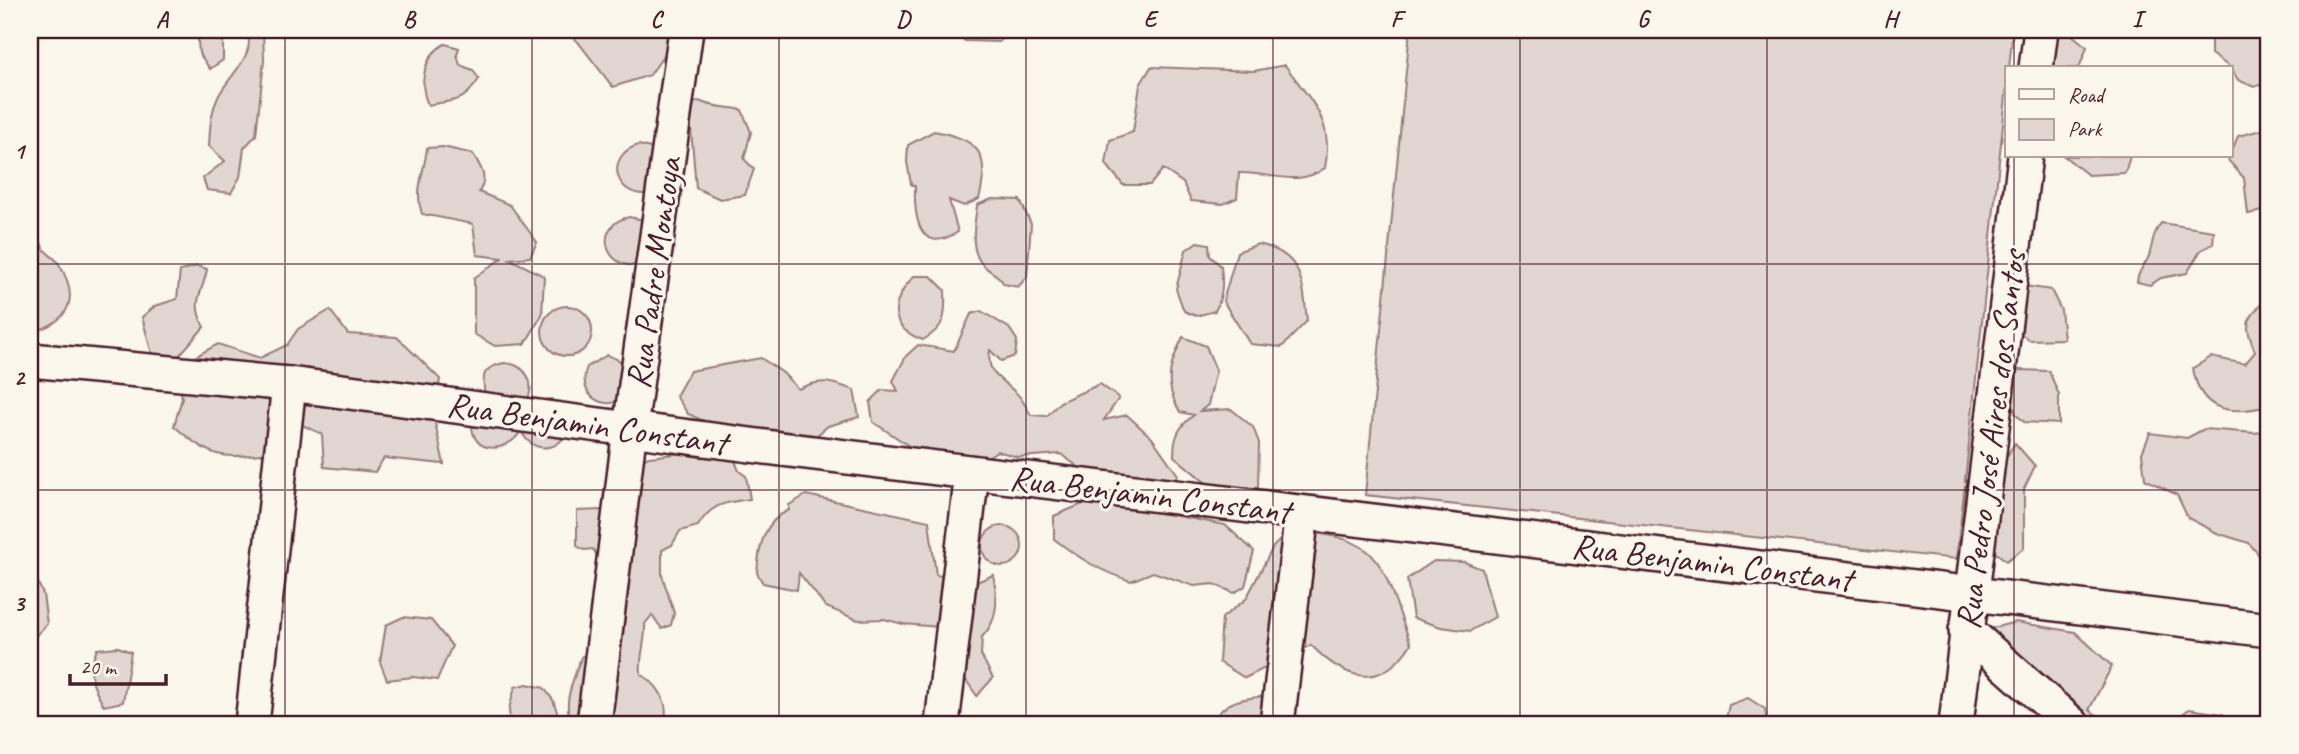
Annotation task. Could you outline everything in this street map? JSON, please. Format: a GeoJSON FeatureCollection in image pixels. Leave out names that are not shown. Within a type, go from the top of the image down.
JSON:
{"type":"FeatureCollection","features":[{"type":"Feature","properties":{"kind":"street","name":"Rua Padre Montoya"},"geometry":{"type":"LineString","coordinates":[[594,724],[630,428],[686,30]]}},
{"type":"Feature","properties":{"kind":"street"},"geometry":{"type":"LineString","coordinates":[[2036,66],[2040,30]]}},
{"type":"Feature","properties":{"kind":"street","name":"Rua Pedro José Aires dos Santos"},"geometry":{"type":"LineString","coordinates":[[1956,724],[2025,158]]}},
{"type":"Feature","properties":{"kind":"street","name":"Rua Benjamin Constant"},"geometry":{"type":"LineString","coordinates":[[30,360],[289,384],[972,473],[2269,630]]}},
{"type":"Feature","properties":{"kind":"street"},"geometry":{"type":"LineString","coordinates":[[252,724],[289,384]]}},
{"type":"Feature","properties":{"kind":"street"},"geometry":{"type":"LineString","coordinates":[[942,724],[972,473]]}},
{"type":"Feature","properties":{"kind":"street"},"geometry":{"type":"LineString","coordinates":[[1277,724],[1303,513]]}},
{"type":"Feature","properties":{"kind":"street"},"geometry":{"type":"LineString","coordinates":[[1966,630],[2072,724]]}},
{"type":"Feature","properties":{"kind":"green space"},"geometry":{"type":"Polygon","coordinates":[[[197,30],[263,30],[264,61],[256,135],[244,148],[240,177],[231,193],[207,190],[203,178],[225,161],[209,146],[212,115],[218,97],[246,55],[249,39],[229,35],[223,41],[223,60],[210,69],[199,53],[197,30]]]}},
{"type":"Feature","properties":{"kind":"green space"},"geometry":{"type":"Polygon","coordinates":[[[564,30],[669,30],[673,42],[650,75],[613,87],[578,42],[564,30]]]}},
{"type":"Feature","properties":{"kind":"green space"},"geometry":{"type":"Polygon","coordinates":[[[950,30],[1013,30],[999,42],[965,41],[950,30]]]}},
{"type":"Feature","properties":{"kind":"green space"},"geometry":{"type":"Polygon","coordinates":[[[1410,30],[2013,30],[2009,66],[2005,66],[2005,105],[1965,481],[2000,467],[2015,443],[2035,466],[2024,489],[2024,548],[2006,561],[1998,554],[1975,553],[1965,485],[1956,559],[1365,495],[1410,30]]]}},
{"type":"Feature","properties":{"kind":"green space"},"geometry":{"type":"Polygon","coordinates":[[[2066,30],[2087,47],[2080,66],[2046,66],[2053,36],[2066,30]]]}},
{"type":"Feature","properties":{"kind":"green space"},"geometry":{"type":"Polygon","coordinates":[[[2211,30],[2269,30],[2269,82],[2254,87],[2238,80],[2232,66],[2211,54],[2211,30]]]}},
{"type":"Feature","properties":{"kind":"green space"},"geometry":{"type":"Polygon","coordinates":[[[445,44],[459,48],[457,55],[460,65],[473,70],[479,79],[463,97],[428,105],[423,88],[425,70],[432,55],[445,44]]]}},
{"type":"Feature","properties":{"kind":"green space"},"geometry":{"type":"Polygon","coordinates":[[[1285,65],[1312,101],[1323,124],[1327,151],[1325,168],[1315,174],[1283,178],[1239,173],[1237,198],[1223,204],[1191,201],[1183,183],[1163,169],[1150,185],[1123,185],[1106,164],[1110,140],[1133,132],[1140,85],[1151,67],[1254,71],[1285,65]]]}},
{"type":"Feature","properties":{"kind":"green space"},"geometry":{"type":"Polygon","coordinates":[[[699,101],[742,110],[751,132],[744,159],[754,169],[745,195],[720,199],[696,188],[689,105],[699,101]]]}},
{"type":"Feature","properties":{"kind":"green space"},"geometry":{"type":"Polygon","coordinates":[[[2261,130],[2269,131],[2269,210],[2248,214],[2244,178],[2228,160],[2232,158],[2238,136],[2261,130]]]}},
{"type":"Feature","properties":{"kind":"green space"},"geometry":{"type":"Polygon","coordinates":[[[934,131],[971,144],[978,151],[983,170],[979,199],[964,206],[949,200],[958,232],[945,238],[934,239],[921,229],[916,209],[915,186],[911,184],[907,162],[908,145],[934,131]]]}},
{"type":"Feature","properties":{"kind":"green space"},"geometry":{"type":"Polygon","coordinates":[[[639,145],[654,149],[647,194],[636,193],[627,188],[618,174],[621,157],[639,145]]]}},
{"type":"Feature","properties":{"kind":"green space"},"geometry":{"type":"Polygon","coordinates":[[[443,147],[473,154],[483,173],[479,192],[510,205],[537,242],[530,257],[510,259],[544,276],[542,315],[525,344],[495,346],[474,334],[474,278],[502,258],[477,255],[473,224],[422,214],[419,189],[427,148],[443,147]]]}},
{"type":"Feature","properties":{"kind":"green space"},"geometry":{"type":"Polygon","coordinates":[[[2067,158],[2129,158],[2125,173],[2088,175],[2067,158]]]}},
{"type":"Feature","properties":{"kind":"green space"},"geometry":{"type":"Polygon","coordinates":[[[992,199],[1020,200],[1031,224],[1027,277],[1018,287],[1004,284],[984,266],[976,253],[974,237],[977,205],[992,199]]]}},
{"type":"Feature","properties":{"kind":"green space"},"geometry":{"type":"Polygon","coordinates":[[[30,207],[42,244],[58,262],[66,277],[70,299],[62,316],[54,323],[30,333],[30,207]]]}},
{"type":"Feature","properties":{"kind":"green space"},"geometry":{"type":"Polygon","coordinates":[[[629,217],[644,220],[637,265],[616,260],[607,245],[611,228],[618,221],[629,217]]]}},
{"type":"Feature","properties":{"kind":"green space"},"geometry":{"type":"Polygon","coordinates":[[[2161,223],[2214,231],[2213,244],[2201,250],[2187,273],[2161,278],[2150,285],[2137,282],[2149,256],[2154,235],[2161,223]]]}},
{"type":"Feature","properties":{"kind":"green space"},"geometry":{"type":"Polygon","coordinates":[[[1197,242],[1209,244],[1210,256],[1221,266],[1222,284],[1215,311],[1196,316],[1184,311],[1176,289],[1186,250],[1197,242]]]}},
{"type":"Feature","properties":{"kind":"green space"},"geometry":{"type":"Polygon","coordinates":[[[1258,244],[1273,248],[1292,262],[1298,271],[1304,293],[1307,321],[1282,347],[1250,344],[1223,301],[1237,252],[1258,244]]]}},
{"type":"Feature","properties":{"kind":"green space"},"geometry":{"type":"Polygon","coordinates":[[[197,266],[207,269],[198,303],[204,327],[178,357],[152,354],[142,317],[155,306],[177,299],[180,271],[197,266]]]}},
{"type":"Feature","properties":{"kind":"green space"},"geometry":{"type":"Polygon","coordinates":[[[914,276],[931,276],[945,290],[943,320],[931,335],[923,340],[903,328],[896,312],[906,285],[914,276]]]}},
{"type":"Feature","properties":{"kind":"green space"},"geometry":{"type":"Polygon","coordinates":[[[2024,286],[2051,290],[2061,310],[2064,339],[2029,340],[2019,332],[2024,286]]]}},
{"type":"Feature","properties":{"kind":"green space"},"geometry":{"type":"Polygon","coordinates":[[[2262,303],[2269,306],[2269,406],[2242,410],[2219,407],[2202,394],[2193,368],[2211,357],[2245,364],[2255,352],[2248,331],[2249,321],[2262,303]]]}},
{"type":"Feature","properties":{"kind":"green space"},"geometry":{"type":"Polygon","coordinates":[[[567,306],[584,314],[592,331],[584,348],[567,356],[550,348],[542,331],[550,314],[567,306]]]}},
{"type":"Feature","properties":{"kind":"green space"},"geometry":{"type":"Polygon","coordinates":[[[330,310],[348,334],[397,337],[440,379],[434,418],[444,464],[384,458],[375,472],[324,467],[322,434],[298,423],[272,453],[229,456],[199,446],[174,426],[182,398],[176,367],[218,344],[260,358],[287,345],[298,329],[330,310]]]}},
{"type":"Feature","properties":{"kind":"green space"},"geometry":{"type":"Polygon","coordinates":[[[981,311],[1009,328],[1017,340],[1015,356],[1001,361],[990,350],[990,365],[995,374],[1019,396],[1031,415],[1047,416],[1060,402],[1100,384],[1119,398],[1104,420],[1127,415],[1152,438],[1178,475],[1170,491],[1102,485],[1061,454],[1018,457],[997,451],[977,464],[929,459],[873,422],[870,402],[882,390],[898,391],[893,381],[906,356],[918,345],[954,351],[971,314],[981,311]]]}},
{"type":"Feature","properties":{"kind":"green space"},"geometry":{"type":"Polygon","coordinates":[[[1183,337],[1206,346],[1216,370],[1208,405],[1200,411],[1231,409],[1253,427],[1259,443],[1258,487],[1240,498],[1212,488],[1174,456],[1178,433],[1194,415],[1180,412],[1171,393],[1171,366],[1183,337]]]}},
{"type":"Feature","properties":{"kind":"green space"},"geometry":{"type":"Polygon","coordinates":[[[607,355],[628,364],[623,400],[614,403],[598,401],[592,397],[585,384],[587,367],[607,355]]]}},
{"type":"Feature","properties":{"kind":"green space"},"geometry":{"type":"Polygon","coordinates":[[[761,358],[783,373],[798,389],[813,383],[826,382],[854,390],[859,417],[828,426],[810,441],[706,422],[688,414],[676,396],[690,371],[761,358]]]}},
{"type":"Feature","properties":{"kind":"green space"},"geometry":{"type":"Polygon","coordinates":[[[504,363],[518,367],[527,376],[530,388],[526,402],[551,399],[564,408],[568,431],[558,443],[538,446],[531,443],[521,431],[515,439],[499,447],[483,446],[477,441],[472,423],[483,402],[485,373],[504,363]]]}},
{"type":"Feature","properties":{"kind":"green space"},"geometry":{"type":"Polygon","coordinates":[[[2018,370],[2049,371],[2059,395],[2059,424],[2024,422],[2015,413],[2009,388],[2018,370]]]}},
{"type":"Feature","properties":{"kind":"green space"},"geometry":{"type":"Polygon","coordinates":[[[2204,429],[2255,433],[2269,430],[2269,567],[2249,543],[2217,533],[2188,518],[2177,495],[2145,479],[2142,453],[2150,433],[2187,438],[2204,429]]]}},
{"type":"Feature","properties":{"kind":"green space"},"geometry":{"type":"Polygon","coordinates":[[[683,453],[702,457],[734,458],[739,471],[746,476],[750,499],[726,503],[714,509],[698,526],[680,531],[672,545],[662,550],[662,575],[674,613],[671,625],[662,629],[652,615],[645,624],[641,674],[662,695],[666,709],[665,724],[573,724],[568,708],[572,682],[581,657],[599,647],[600,560],[593,549],[584,550],[577,546],[577,511],[602,510],[612,517],[642,458],[683,453]]]}},
{"type":"Feature","properties":{"kind":"green space"},"geometry":{"type":"Polygon","coordinates":[[[806,495],[929,521],[936,575],[977,582],[993,575],[996,608],[992,623],[982,637],[981,655],[993,678],[977,696],[963,676],[940,627],[903,624],[884,619],[858,620],[826,607],[799,573],[797,590],[763,583],[757,573],[764,536],[773,521],[789,510],[789,505],[806,495]]]}},
{"type":"Feature","properties":{"kind":"green space"},"geometry":{"type":"Polygon","coordinates":[[[1092,500],[1225,525],[1254,551],[1245,586],[1234,593],[1214,584],[1194,586],[1153,572],[1131,581],[1091,564],[1054,539],[1054,516],[1092,500]]]}},
{"type":"Feature","properties":{"kind":"green space"},"geometry":{"type":"Polygon","coordinates":[[[1002,526],[1010,527],[1016,532],[1021,538],[1021,554],[1016,560],[1010,565],[1002,566],[994,565],[988,560],[983,554],[982,546],[983,538],[988,532],[994,527],[1002,526]]]}},
{"type":"Feature","properties":{"kind":"green space"},"geometry":{"type":"Polygon","coordinates":[[[1289,531],[1345,539],[1363,548],[1375,559],[1384,574],[1411,644],[1387,669],[1375,675],[1350,673],[1324,657],[1311,645],[1245,678],[1219,662],[1222,618],[1246,599],[1273,547],[1289,531]]]}},
{"type":"Feature","properties":{"kind":"green space"},"geometry":{"type":"Polygon","coordinates":[[[1434,561],[1464,562],[1482,569],[1495,617],[1470,631],[1441,627],[1413,618],[1407,579],[1434,561]]]}},
{"type":"Feature","properties":{"kind":"green space"},"geometry":{"type":"Polygon","coordinates":[[[30,565],[43,594],[47,624],[30,642],[30,565]]]}},
{"type":"Feature","properties":{"kind":"green space"},"geometry":{"type":"Polygon","coordinates":[[[403,617],[431,620],[452,646],[437,680],[413,677],[387,680],[380,662],[386,625],[403,617]]]}},
{"type":"Feature","properties":{"kind":"green space"},"geometry":{"type":"Polygon","coordinates":[[[2016,622],[2075,632],[2112,666],[2089,710],[2112,724],[2060,724],[1988,629],[2016,622]]]}},
{"type":"Feature","properties":{"kind":"green space"},"geometry":{"type":"Polygon","coordinates":[[[118,647],[131,652],[123,702],[104,706],[93,685],[92,665],[97,649],[118,647]]]}},
{"type":"Feature","properties":{"kind":"green space"},"geometry":{"type":"Polygon","coordinates":[[[527,684],[544,688],[553,700],[561,724],[510,724],[509,709],[515,687],[527,684]]]}},
{"type":"Feature","properties":{"kind":"green space"},"geometry":{"type":"Polygon","coordinates":[[[1267,696],[1293,724],[1213,724],[1228,705],[1242,699],[1267,696]]]}},
{"type":"Feature","properties":{"kind":"green space"},"geometry":{"type":"Polygon","coordinates":[[[1748,698],[1765,709],[1767,724],[1725,724],[1729,705],[1748,698]]]}},
{"type":"Feature","properties":{"kind":"green space"},"geometry":{"type":"Polygon","coordinates":[[[2189,709],[2222,714],[2239,724],[2170,724],[2189,709]]]}}]}
